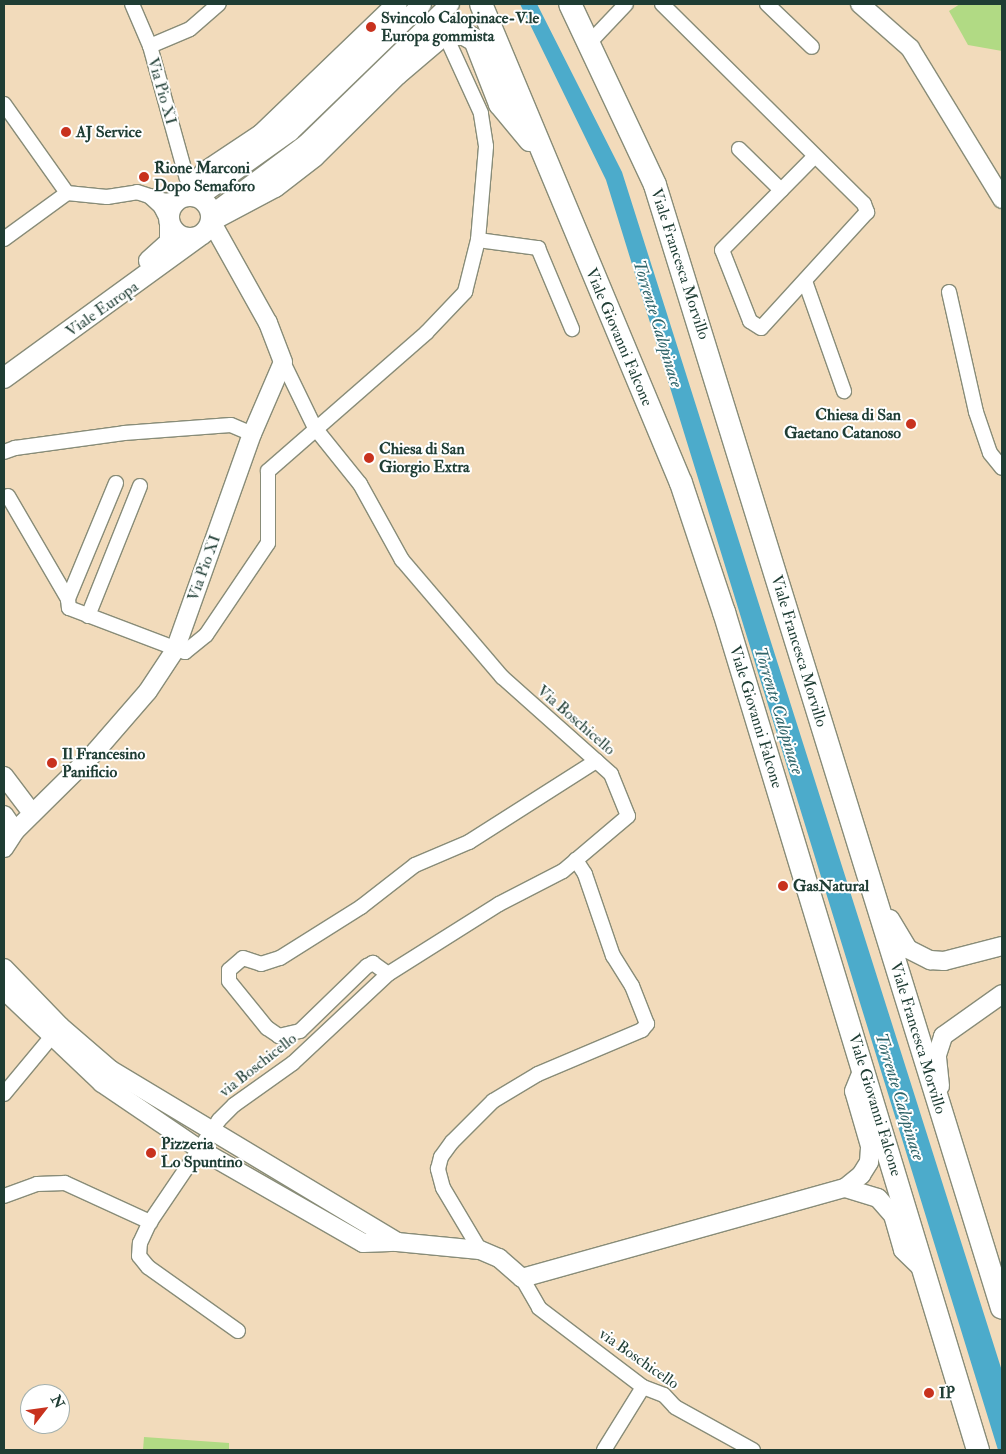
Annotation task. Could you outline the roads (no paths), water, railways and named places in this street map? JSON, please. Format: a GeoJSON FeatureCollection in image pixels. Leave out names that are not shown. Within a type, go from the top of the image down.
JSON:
{"type":"FeatureCollection","features":[{"type":"Feature","properties":{"kind":"main road"},"geometry":{"type":"LineString","coordinates":[[397,4],[262,134],[205,172],[188,194],[170,210],[170,225],[184,238],[198,237],[211,218],[275,186],[314,157],[444,30],[464,34],[474,40],[500,104],[543,156]]}},
{"type":"Feature","properties":{"kind":"main road","name":"Viale Giovanni Falcone"},"geometry":{"type":"LineString","coordinates":[[481,4],[681,484],[724,612],[926,1272],[978,1450]]}},
{"type":"Feature","properties":{"kind":"main road","name":"Viale Francesca Morvillo"},"geometry":{"type":"LineString","coordinates":[[570,4],[590,42],[655,186],[1002,1308]]}},
{"type":"Feature","properties":{"kind":"main road"},"geometry":{"type":"LineString","coordinates":[[188,194],[209,207],[211,218]]}},
{"type":"Feature","properties":{"kind":"main road","name":"Viale Europa"},"geometry":{"type":"LineString","coordinates":[[4,364],[163,250],[172,235],[170,225]]}},
{"type":"Feature","properties":{"kind":"main road","name":"Viale Europa"},"geometry":{"type":"LineString","coordinates":[[4,378],[198,237]]}},
{"type":"Feature","properties":{"kind":"street","name":"Via Pio XI"},"geometry":{"type":"LineString","coordinates":[[132,4],[150,46],[188,194]]}},
{"type":"Feature","properties":{"kind":"street"},"geometry":{"type":"LineString","coordinates":[[150,46],[190,29],[220,4]]}},
{"type":"Feature","properties":{"kind":"street"},"geometry":{"type":"LineString","coordinates":[[4,239],[67,193],[107,197],[137,192],[165,201],[188,194],[290,132],[422,4]]}},
{"type":"Feature","properties":{"kind":"street"},"geometry":{"type":"LineString","coordinates":[[590,42],[626,4]]}},
{"type":"Feature","properties":{"kind":"street"},"geometry":{"type":"LineString","coordinates":[[662,4],[864,204],[867,212],[761,328],[750,320],[722,250],[815,156]]}},
{"type":"Feature","properties":{"kind":"street"},"geometry":{"type":"LineString","coordinates":[[767,4],[812,47]]}},
{"type":"Feature","properties":{"kind":"street"},"geometry":{"type":"LineString","coordinates":[[860,4],[910,48],[1002,198]]}},
{"type":"Feature","properties":{"kind":"street"},"geometry":{"type":"LineString","coordinates":[[283,362],[268,323],[225,248],[211,218],[306,144],[449,5]]}},
{"type":"Feature","properties":{"kind":"street"},"geometry":{"type":"LineString","coordinates":[[8,496],[68,599],[69,608],[175,650],[185,652],[206,635],[268,543],[268,472],[315,428],[426,333],[465,292],[478,240],[486,146],[481,113],[444,30]]}},
{"type":"Feature","properties":{"kind":"street"},"geometry":{"type":"LineString","coordinates":[[4,104],[67,193]]}},
{"type":"Feature","properties":{"kind":"street"},"geometry":{"type":"LineString","coordinates":[[738,149],[781,190]]}},
{"type":"Feature","properties":{"kind":"street"},"geometry":{"type":"LineString","coordinates":[[149,196],[161,208],[170,225]]}},
{"type":"Feature","properties":{"kind":"street"},"geometry":{"type":"LineString","coordinates":[[198,237],[225,248]]}},
{"type":"Feature","properties":{"kind":"street"},"geometry":{"type":"LineString","coordinates":[[478,240],[538,248],[572,329]]}},
{"type":"Feature","properties":{"kind":"street"},"geometry":{"type":"LineString","coordinates":[[805,281],[844,391]]}},
{"type":"Feature","properties":{"kind":"street"},"geometry":{"type":"LineString","coordinates":[[949,292],[976,412],[1000,460]]}},
{"type":"Feature","properties":{"kind":"street","name":"Via Pio XI"},"geometry":{"type":"LineString","coordinates":[[4,848],[15,831],[102,743],[148,691],[175,650],[252,434],[283,362]]}},
{"type":"Feature","properties":{"kind":"street","name":"Via Boschicello"},"geometry":{"type":"LineString","coordinates":[[283,362],[315,428],[360,484],[402,560],[502,677],[611,774],[628,816],[576,860]]}},
{"type":"Feature","properties":{"kind":"street"},"geometry":{"type":"LineString","coordinates":[[4,452],[16,448],[124,433],[231,425],[252,434]]}},
{"type":"Feature","properties":{"kind":"street"},"geometry":{"type":"LineString","coordinates":[[68,599],[116,483]]}},
{"type":"Feature","properties":{"kind":"street"},"geometry":{"type":"LineString","coordinates":[[88,616],[140,486]]}},
{"type":"Feature","properties":{"kind":"street"},"geometry":{"type":"LineString","coordinates":[[388,974],[373,963],[367,966],[300,1031],[279,1036],[267,1028],[229,981],[229,970],[244,958],[260,964],[280,958],[361,907],[415,865],[469,842],[596,761]]}},
{"type":"Feature","properties":{"kind":"street"},"geometry":{"type":"LineString","coordinates":[[4,776],[32,813]]}},
{"type":"Feature","properties":{"kind":"street"},"geometry":{"type":"LineString","coordinates":[[4,815],[15,831]]}},
{"type":"Feature","properties":{"kind":"street"},"geometry":{"type":"LineString","coordinates":[[480,1250],[443,1188],[438,1170],[441,1157],[452,1142],[493,1101],[538,1074],[642,1030],[647,1024],[632,986],[612,956],[585,874],[576,860]]}},
{"type":"Feature","properties":{"kind":"street","name":"via Boschicello"},"geometry":{"type":"LineString","coordinates":[[238,1331],[143,1262],[139,1256],[140,1244],[150,1222],[200,1149],[234,1105],[293,1063],[388,974],[499,904],[563,871],[576,860]]}},
{"type":"Feature","properties":{"kind":"street"},"geometry":{"type":"LineString","coordinates":[[869,877],[901,942],[918,956],[944,961],[999,949]]}},
{"type":"Feature","properties":{"kind":"street"},"geometry":{"type":"LineString","coordinates":[[4,968],[56,1032],[102,1083],[200,1149],[363,1243],[397,1242],[480,1250],[499,1258],[522,1278],[844,1188],[861,1175],[869,1162],[870,1146],[854,1091],[863,1069]]}},
{"type":"Feature","properties":{"kind":"street"},"geometry":{"type":"LineString","coordinates":[[4,990],[56,1032],[111,1070],[397,1242]]}},
{"type":"Feature","properties":{"kind":"street"},"geometry":{"type":"LineString","coordinates":[[942,1116],[938,1045],[950,1029],[1002,994]]}},
{"type":"Feature","properties":{"kind":"street"},"geometry":{"type":"LineString","coordinates":[[4,1094],[56,1032]]}},
{"type":"Feature","properties":{"kind":"street"},"geometry":{"type":"LineString","coordinates":[[4,1196],[37,1184],[65,1183],[150,1222]]}},
{"type":"Feature","properties":{"kind":"street"},"geometry":{"type":"LineString","coordinates":[[844,1188],[878,1198],[893,1215],[903,1250],[926,1272]]}},
{"type":"Feature","properties":{"kind":"street","name":"via Boschicello"},"geometry":{"type":"LineString","coordinates":[[522,1278],[539,1308],[643,1387],[664,1395],[675,1407],[753,1450]]}},
{"type":"Feature","properties":{"kind":"street"},"geometry":{"type":"LineString","coordinates":[[604,1450],[643,1387]]}},
{"type":"Feature","properties":{"kind":"water","name":"Torrente Calopinace"},"geometry":{"type":"Polygon","coordinates":[[[520,4],[537,4],[622,172],[1002,1371],[1002,1450],[998,1450],[606,180],[520,4]]]}},
{"type":"Feature","properties":{"kind":"place","name":"Svincolo Calopinace-V.le Europa gommista"},"geometry":{"type":"Point","coordinates":[371,27]}},
{"type":"Feature","properties":{"kind":"place","name":"AJ Service"},"geometry":{"type":"Point","coordinates":[66,132]}},
{"type":"Feature","properties":{"kind":"place","name":"Rione Marconi Dopo Semaforo"},"geometry":{"type":"Point","coordinates":[144,177]}},
{"type":"Feature","properties":{"kind":"place","name":"Chiesa di San Gaetano Catanoso"},"geometry":{"type":"Point","coordinates":[911,424]}},
{"type":"Feature","properties":{"kind":"place","name":"Chiesa di San Giorgio Extra"},"geometry":{"type":"Point","coordinates":[369,458]}},
{"type":"Feature","properties":{"kind":"place","name":"Il Francesino Panificio"},"geometry":{"type":"Point","coordinates":[52,763]}},
{"type":"Feature","properties":{"kind":"place","name":"GasNatural"},"geometry":{"type":"Point","coordinates":[783,886]}},
{"type":"Feature","properties":{"kind":"place","name":"Pizzeria Lo Spuntino"},"geometry":{"type":"Point","coordinates":[151,1153]}},
{"type":"Feature","properties":{"kind":"place","name":"IP"},"geometry":{"type":"Point","coordinates":[929,1393]}}]}
